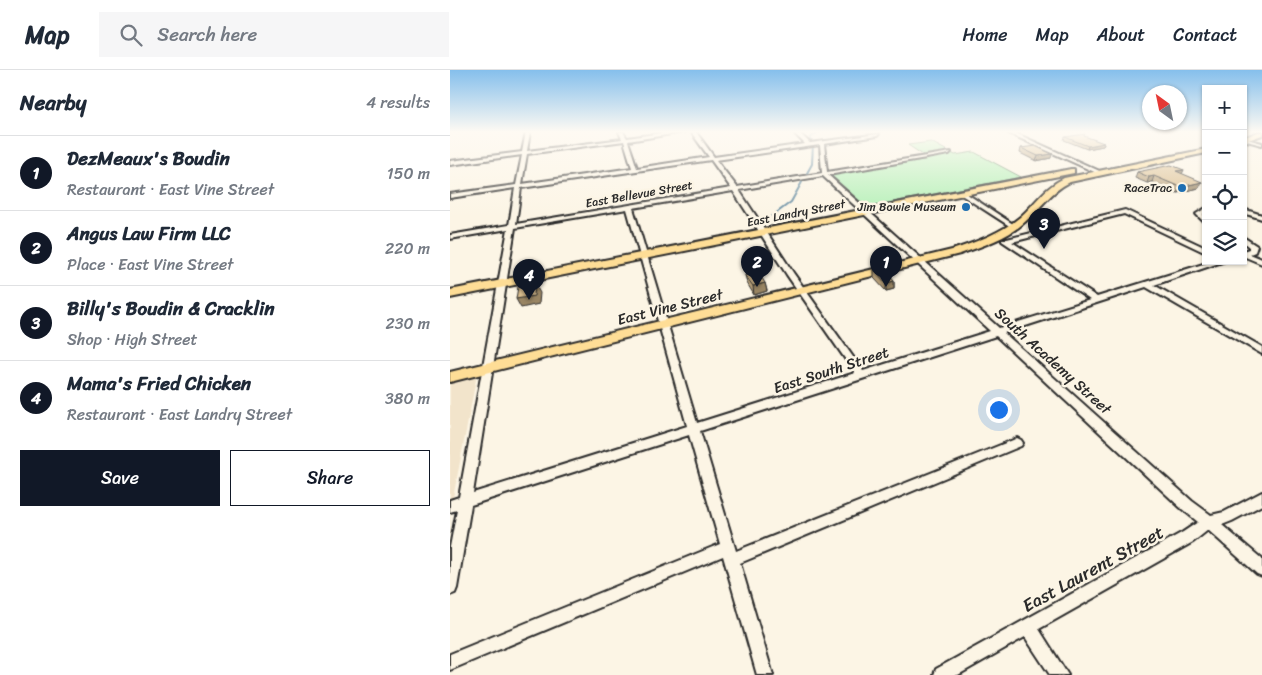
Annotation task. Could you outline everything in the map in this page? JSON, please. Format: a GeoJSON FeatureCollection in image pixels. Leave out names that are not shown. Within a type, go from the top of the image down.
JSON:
{"type":"FeatureCollection","features":[{"type":"Feature","properties":{"kind":"highway","name":"East Landry Street"},"geometry":{"type":"LineString","coordinates":[[450,294],[1022,181],[1100,170],[1140,160]]}},
{"type":"Feature","properties":{"kind":"highway"},"geometry":{"type":"LineString","coordinates":[[1100,170],[1154,160]]}},
{"type":"Feature","properties":{"kind":"highway","name":"East Vine Street"},"geometry":{"type":"LineString","coordinates":[[450,377],[920,262],[1001,239],[1048,191],[1067,180],[1100,170]]}},
{"type":"Feature","properties":{"kind":"highway"},"geometry":{"type":"LineString","coordinates":[[1022,181],[1043,185],[1048,191]]}},
{"type":"Feature","properties":{"kind":"street"},"geometry":{"type":"LineString","coordinates":[[450,162],[465,160]]}},
{"type":"Feature","properties":{"kind":"street"},"geometry":{"type":"LineString","coordinates":[[450,588],[524,160]]}},
{"type":"Feature","properties":{"kind":"street"},"geometry":{"type":"LineString","coordinates":[[632,160],[635,170]]}},
{"type":"Feature","properties":{"kind":"street"},"geometry":{"type":"LineString","coordinates":[[450,196],[698,160]]}},
{"type":"Feature","properties":{"kind":"street"},"geometry":{"type":"LineString","coordinates":[[715,160],[802,291],[862,376]]}},
{"type":"Feature","properties":{"kind":"street"},"geometry":{"type":"LineString","coordinates":[[824,160],[825,174]]}},
{"type":"Feature","properties":{"kind":"street","name":"East Bellevue Street"},"geometry":{"type":"LineString","coordinates":[[450,237],[906,160]]}},
{"type":"Feature","properties":{"kind":"street"},"geometry":{"type":"LineString","coordinates":[[1076,160],[1100,170]]}},
{"type":"Feature","properties":{"kind":"street","name":"South Academy Street"},"geometry":{"type":"LineString","coordinates":[[825,174],[1187,505],[1210,522],[1262,568]]}},
{"type":"Feature","properties":{"kind":"street"},"geometry":{"type":"LineString","coordinates":[[962,193],[1013,226]]}},
{"type":"Feature","properties":{"kind":"street"},"geometry":{"type":"LineString","coordinates":[[630,207],[765,675]]}},
{"type":"Feature","properties":{"kind":"street"},"geometry":{"type":"LineString","coordinates":[[1001,239],[1125,212],[1202,249]]}},
{"type":"Feature","properties":{"kind":"street"},"geometry":{"type":"LineString","coordinates":[[1247,212],[1262,217]]}},
{"type":"Feature","properties":{"kind":"street"},"geometry":{"type":"LineString","coordinates":[[1001,239],[1097,301]]}},
{"type":"Feature","properties":{"kind":"street"},"geometry":{"type":"LineString","coordinates":[[1247,242],[1253,246],[1252,250],[1247,252]]}},
{"type":"Feature","properties":{"kind":"street"},"geometry":{"type":"LineString","coordinates":[[1247,255],[1262,262]]}},
{"type":"Feature","properties":{"kind":"street","name":"East South Street"},"geometry":{"type":"LineString","coordinates":[[450,506],[1209,265]]}},
{"type":"Feature","properties":{"kind":"street"},"geometry":{"type":"LineString","coordinates":[[1148,285],[1262,351]]}},
{"type":"Feature","properties":{"kind":"street"},"geometry":{"type":"LineString","coordinates":[[450,662],[1018,444]]}},
{"type":"Feature","properties":{"kind":"street","name":"East Laurent Street"},"geometry":{"type":"LineString","coordinates":[[942,675],[1188,537],[1210,522],[1227,517],[1262,498]]}},
{"type":"Feature","properties":{"kind":"street"},"geometry":{"type":"LineString","coordinates":[[1028,628],[1060,675]]}},
{"type":"Feature","properties":{"kind":"shaded area"},"geometry":{"type":"Polygon","coordinates":[[[477,374],[453,498],[450,499],[450,381],[477,374]]]}},
{"type":"Feature","properties":{"kind":"green space"},"geometry":{"type":"Polygon","coordinates":[[[921,160],[989,160],[1021,177],[867,207],[831,175],[921,160]]]}},
{"type":"Feature","properties":{"kind":"building"},"geometry":{"type":"Polygon","coordinates":[[[1171,165],[1184,170],[1176,171],[1202,182],[1180,187],[1154,176],[1149,177],[1137,172],[1171,165]]]}},
{"type":"Feature","properties":{"kind":"building"},"geometry":{"type":"Polygon","coordinates":[[[882,267],[894,281],[886,283],[874,269],[882,267]]]}},
{"type":"Feature","properties":{"kind":"building"},"geometry":{"type":"Polygon","coordinates":[[[758,272],[765,283],[753,286],[745,275],[758,272]]]}},
{"type":"Feature","properties":{"kind":"building"},"geometry":{"type":"Polygon","coordinates":[[[535,284],[534,296],[516,299],[518,287],[535,284]]]}},
{"type":"Feature","properties":{"kind":"waterway"},"geometry":{"type":"LineString","coordinates":[[771,217],[791,202],[812,164],[812,160]]}},
{"type":"Feature","properties":{"kind":"place","name":"RaceTrac"},"geometry":{"type":"Point","coordinates":[1182,188]}},
{"type":"Feature","properties":{"kind":"place","name":"Jim Bowie Museum"},"geometry":{"type":"Point","coordinates":[966,207]}},
{"type":"Feature","properties":{"kind":"place","name":"Billy's Boudin & Cracklin"},"geometry":{"type":"Point","coordinates":[1044,249]}},
{"type":"Feature","properties":{"kind":"place","name":"Angus Law Firm LLC"},"geometry":{"type":"Point","coordinates":[757,287]}},
{"type":"Feature","properties":{"kind":"place","name":"DezMeaux's Boudin"},"geometry":{"type":"Point","coordinates":[886,287]}},
{"type":"Feature","properties":{"kind":"place","name":"Mama's Fried Chicken"},"geometry":{"type":"Point","coordinates":[529,300]}}]}
